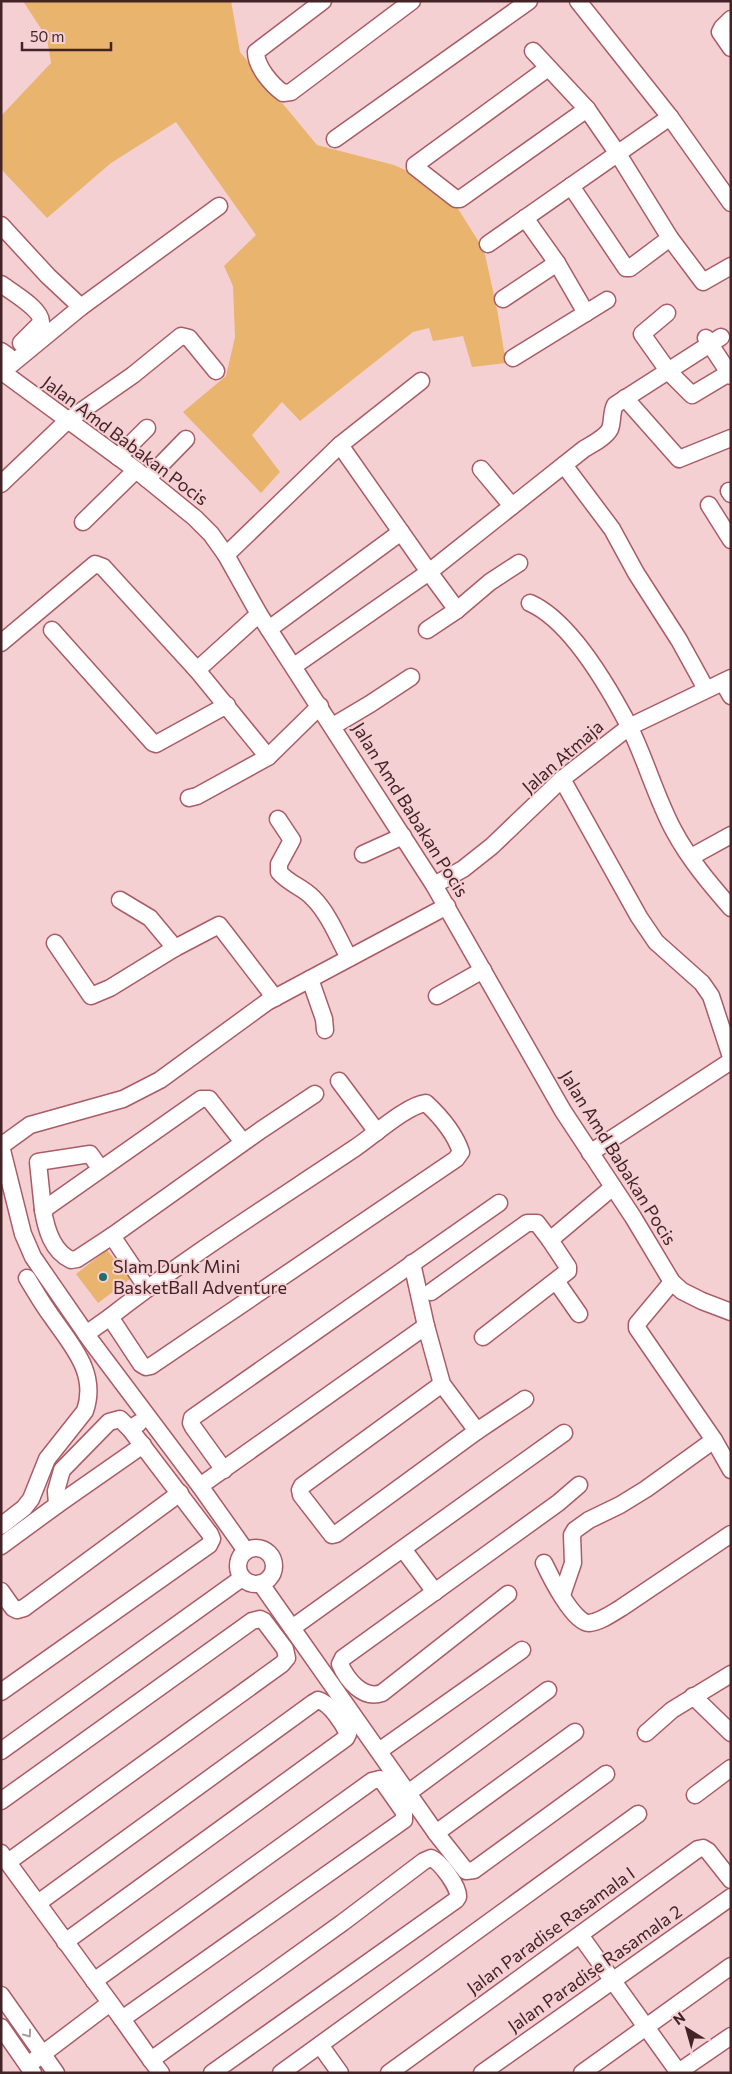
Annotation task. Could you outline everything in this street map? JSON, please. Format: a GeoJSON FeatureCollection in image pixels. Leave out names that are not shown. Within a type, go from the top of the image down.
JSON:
{"type":"FeatureCollection","features":[{"type":"Feature","properties":{"kind":"street"},"geometry":{"type":"LineString","coordinates":[[323,1],[256,52],[260,67],[283,93],[291,92],[412,1]]}},
{"type":"Feature","properties":{"kind":"street"},"geometry":{"type":"LineString","coordinates":[[335,139],[530,1]]}},
{"type":"Feature","properties":{"kind":"street"},"geometry":{"type":"LineString","coordinates":[[578,1],[670,117],[731,203]]}},
{"type":"Feature","properties":{"kind":"street"},"geometry":{"type":"LineString","coordinates":[[731,19],[720,32],[731,48]]}},
{"type":"Feature","properties":{"kind":"street"},"geometry":{"type":"LineString","coordinates":[[533,51],[587,109],[618,154],[670,238],[703,282],[731,266]]}},
{"type":"Feature","properties":{"kind":"street"},"geometry":{"type":"LineString","coordinates":[[548,68],[415,164],[415,167],[456,199],[460,200],[587,109]]}},
{"type":"Feature","properties":{"kind":"street"},"geometry":{"type":"LineString","coordinates":[[488,244],[670,117]]}},
{"type":"Feature","properties":{"kind":"street"},"geometry":{"type":"LineString","coordinates":[[571,186],[626,268],[630,268],[670,238]]}},
{"type":"Feature","properties":{"kind":"street"},"geometry":{"type":"LineString","coordinates":[[2,372],[81,307],[220,206]]}},
{"type":"Feature","properties":{"kind":"street"},"geometry":{"type":"LineString","coordinates":[[526,218],[557,262],[586,313]]}},
{"type":"Feature","properties":{"kind":"street"},"geometry":{"type":"LineString","coordinates":[[1,225],[48,276],[81,307]]}},
{"type":"Feature","properties":{"kind":"street"},"geometry":{"type":"LineString","coordinates":[[503,299],[557,262]]}},
{"type":"Feature","properties":{"kind":"street"},"geometry":{"type":"LineString","coordinates":[[1,284],[38,312],[42,319],[41,323],[3,356]]}},
{"type":"Feature","properties":{"kind":"street"},"geometry":{"type":"LineString","coordinates":[[513,358],[607,300]]}},
{"type":"Feature","properties":{"kind":"street"},"geometry":{"type":"LineString","coordinates":[[294,666],[429,572],[609,431],[613,410],[625,398],[669,372],[712,339],[730,375],[694,395],[669,372],[642,334],[668,313]]}},
{"type":"Feature","properties":{"kind":"street"},"geometry":{"type":"LineString","coordinates":[[1,484],[67,421],[133,375],[181,336],[189,338],[216,371]]}},
{"type":"Feature","properties":{"kind":"street","name":"Jalan Amd Babakan Pocis"},"geometry":{"type":"LineString","coordinates":[[2,372],[142,475],[195,518],[211,534],[226,555],[259,614],[333,726],[447,906],[563,1111],[638,1224],[672,1282],[688,1295],[731,1312]]}},
{"type":"Feature","properties":{"kind":"street"},"geometry":{"type":"LineString","coordinates":[[226,555],[340,445],[422,381]]}},
{"type":"Feature","properties":{"kind":"street"},"geometry":{"type":"LineString","coordinates":[[625,398],[678,458],[731,438]]}},
{"type":"Feature","properties":{"kind":"street"},"geometry":{"type":"LineString","coordinates":[[118,457],[147,428]]}},
{"type":"Feature","properties":{"kind":"street"},"geometry":{"type":"LineString","coordinates":[[83,522],[186,439]]}},
{"type":"Feature","properties":{"kind":"street"},"geometry":{"type":"LineString","coordinates":[[340,445],[457,610]]}},
{"type":"Feature","properties":{"kind":"street"},"geometry":{"type":"LineString","coordinates":[[564,465],[612,530],[636,573],[680,640],[706,689]]}},
{"type":"Feature","properties":{"kind":"street"},"geometry":{"type":"LineString","coordinates":[[481,469],[512,506]]}},
{"type":"Feature","properties":{"kind":"street"},"geometry":{"type":"LineString","coordinates":[[709,505],[731,540]]}},
{"type":"Feature","properties":{"kind":"street"},"geometry":{"type":"LineString","coordinates":[[269,629],[401,532]]}},
{"type":"Feature","properties":{"kind":"street"},"geometry":{"type":"LineString","coordinates":[[427,630],[457,610],[490,582],[519,563]]}},
{"type":"Feature","properties":{"kind":"street"},"geometry":{"type":"LineString","coordinates":[[1,644],[95,564],[99,564],[197,670],[268,757]]}},
{"type":"Feature","properties":{"kind":"street"},"geometry":{"type":"LineString","coordinates":[[530,603],[564,627],[590,661],[629,727],[674,832],[731,908]]}},
{"type":"Feature","properties":{"kind":"street"},"geometry":{"type":"LineString","coordinates":[[197,670],[259,614]]}},
{"type":"Feature","properties":{"kind":"street"},"geometry":{"type":"LineString","coordinates":[[52,630],[153,743],[156,744],[227,706]]}},
{"type":"Feature","properties":{"kind":"street"},"geometry":{"type":"LineString","coordinates":[[333,726],[411,677]]}},
{"type":"Feature","properties":{"kind":"street"},"geometry":{"type":"LineString","coordinates":[[727,680],[731,696]]}},
{"type":"Feature","properties":{"kind":"street","name":"Jalan Atmaja"},"geometry":{"type":"LineString","coordinates":[[434,885],[463,869],[492,846],[562,779],[629,727],[727,680]]}},
{"type":"Feature","properties":{"kind":"street"},"geometry":{"type":"LineString","coordinates":[[189,798],[197,796],[268,757],[320,706]]}},
{"type":"Feature","properties":{"kind":"street"},"geometry":{"type":"LineString","coordinates":[[562,779],[639,918],[656,942],[702,983],[711,996],[731,1057]]}},
{"type":"Feature","properties":{"kind":"street"},"geometry":{"type":"LineString","coordinates":[[278,819],[292,840],[279,864],[280,872],[289,882],[306,891],[314,899],[349,958]]}},
{"type":"Feature","properties":{"kind":"street"},"geometry":{"type":"LineString","coordinates":[[691,857],[731,835]]}},
{"type":"Feature","properties":{"kind":"street"},"geometry":{"type":"LineString","coordinates":[[363,854],[403,836]]}},
{"type":"Feature","properties":{"kind":"street"},"geometry":{"type":"LineString","coordinates":[[120,900],[150,918],[175,948]]}},
{"type":"Feature","properties":{"kind":"street"},"geometry":{"type":"LineString","coordinates":[[246,1551],[200,1486],[86,1334],[27,1246],[1,1146],[30,1125],[123,1099],[143,1090],[160,1080],[275,998],[447,906]]}},
{"type":"Feature","properties":{"kind":"street"},"geometry":{"type":"LineString","coordinates":[[55,944],[91,996],[110,988],[175,948],[219,925],[275,998]]}},
{"type":"Feature","properties":{"kind":"street"},"geometry":{"type":"LineString","coordinates":[[436,996],[483,970]]}},
{"type":"Feature","properties":{"kind":"street"},"geometry":{"type":"LineString","coordinates":[[310,979],[324,1019],[325,1030]]}},
{"type":"Feature","properties":{"kind":"street"},"geometry":{"type":"LineString","coordinates":[[590,1153],[731,1061]]}},
{"type":"Feature","properties":{"kind":"street"},"geometry":{"type":"LineString","coordinates":[[339,1081],[377,1132]]}},
{"type":"Feature","properties":{"kind":"street"},"geometry":{"type":"LineString","coordinates":[[100,1168],[90,1154],[38,1162],[43,1210],[49,1237],[66,1258],[71,1260],[77,1259],[112,1236],[243,1142],[316,1094]]}},
{"type":"Feature","properties":{"kind":"street"},"geometry":{"type":"LineString","coordinates":[[43,1210],[100,1168],[200,1100],[209,1099],[243,1142]]}},
{"type":"Feature","properties":{"kind":"street"},"geometry":{"type":"LineString","coordinates":[[86,1334],[147,1288],[417,1104],[426,1103],[434,1110],[457,1141],[461,1152],[456,1158],[151,1366],[146,1367],[141,1364],[110,1317]]}},
{"type":"Feature","properties":{"kind":"street"},"geometry":{"type":"LineString","coordinates":[[550,1240],[613,1187]]}},
{"type":"Feature","properties":{"kind":"street"},"geometry":{"type":"LineString","coordinates":[[224,1470],[193,1427],[191,1423],[192,1418],[499,1203]]}},
{"type":"Feature","properties":{"kind":"street"},"geometry":{"type":"LineString","coordinates":[[431,1292],[527,1223],[537,1223],[569,1269],[556,1282],[483,1337]]}},
{"type":"Feature","properties":{"kind":"street"},"geometry":{"type":"LineString","coordinates":[[112,1236],[147,1288]]}},
{"type":"Feature","properties":{"kind":"street"},"geometry":{"type":"LineString","coordinates":[[412,1263],[426,1326],[442,1384],[477,1431]]}},
{"type":"Feature","properties":{"kind":"street"},"geometry":{"type":"LineString","coordinates":[[1,1526],[17,1515],[28,1504],[47,1459],[85,1411],[88,1402],[86,1371],[79,1354],[51,1316],[27,1278]]}},
{"type":"Feature","properties":{"kind":"street"},"geometry":{"type":"LineString","coordinates":[[556,1282],[579,1314]]}},
{"type":"Feature","properties":{"kind":"street"},"geometry":{"type":"LineString","coordinates":[[672,1282],[637,1324],[637,1328],[730,1466]]}},
{"type":"Feature","properties":{"kind":"street"},"geometry":{"type":"LineString","coordinates":[[200,1486],[426,1326]]}},
{"type":"Feature","properties":{"kind":"street"},"geometry":{"type":"LineString","coordinates":[[442,1384],[302,1486],[300,1490],[301,1495],[334,1536],[477,1431],[525,1399]]}},
{"type":"Feature","properties":{"kind":"street"},"geometry":{"type":"LineString","coordinates":[[130,1429],[147,1417]]}},
{"type":"Feature","properties":{"kind":"street"},"geometry":{"type":"LineString","coordinates":[[1,1692],[209,1545],[212,1539],[180,1493],[120,1419],[109,1422],[62,1470],[58,1481],[57,1505]]}},
{"type":"Feature","properties":{"kind":"street"},"geometry":{"type":"LineString","coordinates":[[292,1628],[564,1433]]}},
{"type":"Feature","properties":{"kind":"street"},"geometry":{"type":"LineString","coordinates":[[562,1595],[573,1562],[572,1535],[575,1530],[589,1520],[615,1508],[646,1489],[714,1440]]}},
{"type":"Feature","properties":{"kind":"street"},"geometry":{"type":"LineString","coordinates":[[1,1546],[143,1445]]}},
{"type":"Feature","properties":{"kind":"street"},"geometry":{"type":"LineString","coordinates":[[508,1594],[382,1694],[374,1696],[366,1694],[354,1684],[342,1668],[340,1661],[558,1503],[579,1485]]}},
{"type":"Feature","properties":{"kind":"street"},"geometry":{"type":"LineString","coordinates":[[1,1591],[13,1608],[18,1610],[24,1608],[180,1493]]}},
{"type":"Feature","properties":{"kind":"street"},"geometry":{"type":"LineString","coordinates":[[544,1562],[562,1595],[579,1620],[589,1623],[620,1608],[731,1534]]}},
{"type":"Feature","properties":{"kind":"street"},"geometry":{"type":"LineString","coordinates":[[257,1548],[263,1549],[271,1556],[274,1567],[270,1578],[260,1584],[251,1584],[242,1578],[238,1565],[246,1551],[257,1548]]}},
{"type":"Feature","properties":{"kind":"street"},"geometry":{"type":"LineString","coordinates":[[403,1549],[434,1592]]}},
{"type":"Feature","properties":{"kind":"street"},"geometry":{"type":"LineString","coordinates":[[1,1750],[242,1578]]}},
{"type":"Feature","properties":{"kind":"street"},"geometry":{"type":"LineString","coordinates":[[260,1584],[436,1833],[466,1871],[470,1871],[606,1774]]}},
{"type":"Feature","properties":{"kind":"street"},"geometry":{"type":"LineString","coordinates":[[1,1801],[252,1621],[260,1619],[264,1621],[287,1654],[287,1658],[282,1664],[4,1857],[156,2066],[424,1861],[431,1858],[438,1862],[458,1889],[456,1900],[212,2073]]}},
{"type":"Feature","properties":{"kind":"street"},"geometry":{"type":"LineString","coordinates":[[379,1751],[522,1650]]}},
{"type":"Feature","properties":{"kind":"street"},"geometry":{"type":"LineString","coordinates":[[646,1733],[672,1710],[731,1674]]}},
{"type":"Feature","properties":{"kind":"street"},"geometry":{"type":"LineString","coordinates":[[408,1792],[548,1690]]}},
{"type":"Feature","properties":{"kind":"street"},"geometry":{"type":"LineString","coordinates":[[693,1696],[731,1733]]}},
{"type":"Feature","properties":{"kind":"street"},"geometry":{"type":"LineString","coordinates":[[38,1903],[318,1700],[322,1701],[345,1729],[348,1734],[346,1738],[66,1942]]}},
{"type":"Feature","properties":{"kind":"street"},"geometry":{"type":"LineString","coordinates":[[436,1833],[575,1732]]}},
{"type":"Feature","properties":{"kind":"street"},"geometry":{"type":"LineString","coordinates":[[696,1795],[731,1768]]}},
{"type":"Feature","properties":{"kind":"street"},"geometry":{"type":"LineString","coordinates":[[94,1981],[372,1781],[380,1779],[384,1782],[404,1812],[404,1820],[122,2019]]}},
{"type":"Feature","properties":{"kind":"street"},"geometry":{"type":"LineString","coordinates":[[280,2073],[638,1814]]}},
{"type":"Feature","properties":{"kind":"street","name":"Jalan Paradise Rasamala I"},"geometry":{"type":"LineString","coordinates":[[389,2073],[698,1849],[703,1848],[708,1851],[731,1880]]}},
{"type":"Feature","properties":{"kind":"street","name":"Jalan Paradise Rasamala 2"},"geometry":{"type":"LineString","coordinates":[[482,2073],[731,1897]]}},
{"type":"Feature","properties":{"kind":"street"},"geometry":{"type":"LineString","coordinates":[[580,1934],[678,2072],[731,2036]]}},
{"type":"Feature","properties":{"kind":"street"},"geometry":{"type":"LineString","coordinates":[[582,2073],[731,1966]]}},
{"type":"Feature","properties":{"kind":"street"},"geometry":{"type":"LineString","coordinates":[[1,1995],[56,2073]]}},
{"type":"Feature","properties":{"kind":"street"},"geometry":{"type":"LineString","coordinates":[[15,2016],[1,2027],[31,2069],[43,2054],[110,2003]]}},
{"type":"Feature","properties":{"kind":"street"},"geometry":{"type":"LineString","coordinates":[[320,2045],[340,2073]]}},
{"type":"Feature","properties":{"kind":"shaded area"},"geometry":{"type":"Polygon","coordinates":[[[23,1],[231,1],[240,52],[317,145],[394,165],[429,181],[455,204],[484,250],[506,363],[472,367],[463,336],[433,341],[429,328],[413,332],[300,421],[282,402],[252,435],[280,472],[261,493],[183,412],[226,376],[235,337],[233,286],[224,266],[256,235],[176,122],[111,163],[47,218],[1,169],[1,116],[51,63],[47,38],[23,1]]]}},
{"type":"Feature","properties":{"kind":"shaded area","name":"Slam Dunk Mini BasketBall Adventure"},"geometry":{"type":"Polygon","coordinates":[[[107,1250],[130,1279],[98,1303],[76,1274],[107,1250]]]}},
{"type":"Feature","properties":{"kind":"place","name":"Slam Dunk Mini BasketBall Adventure"},"geometry":{"type":"Point","coordinates":[103,1277]}}]}
